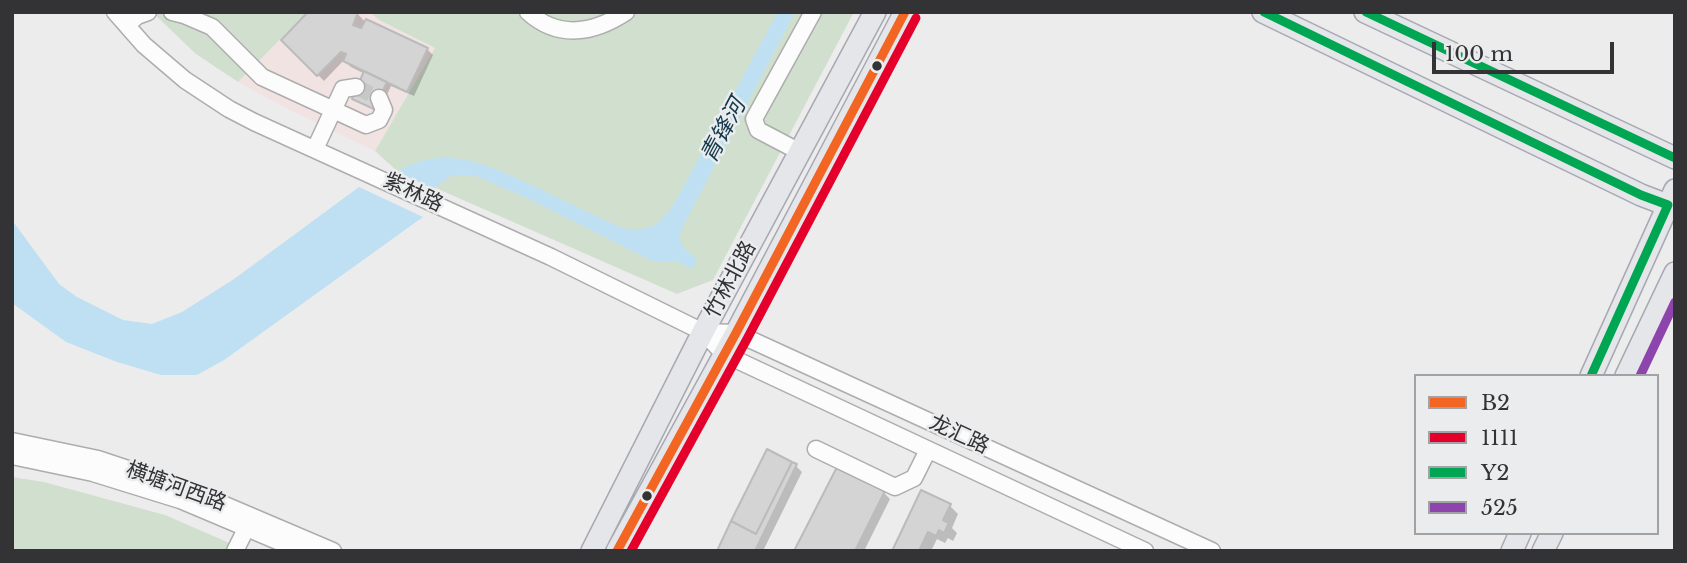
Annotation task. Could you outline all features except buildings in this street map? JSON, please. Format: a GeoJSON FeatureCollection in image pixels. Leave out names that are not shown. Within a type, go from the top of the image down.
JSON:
{"type":"FeatureCollection","features":[{"type":"Feature","properties":{"kind":"main road","name":"竹林北路"},"geometry":{"type":"LineString","coordinates":[[592,551],[703,331],[876,12]]}},
{"type":"Feature","properties":{"kind":"main road"},"geometry":{"type":"LineString","coordinates":[[1263,12],[1641,195],[1672,201],[1592,374]]}},
{"type":"Feature","properties":{"kind":"main road"},"geometry":{"type":"LineString","coordinates":[[1365,12],[1675,158]]}},
{"type":"Feature","properties":{"kind":"main road","name":"竹林北路"},"geometry":{"type":"LineString","coordinates":[[617,551],[736,333],[904,14]]}},
{"type":"Feature","properties":{"kind":"main road"},"geometry":{"type":"LineString","coordinates":[[1627,374],[1675,273]]}},
{"type":"Feature","properties":{"kind":"main road"},"geometry":{"type":"LineString","coordinates":[[1512,551],[1519,535]]}},
{"type":"Feature","properties":{"kind":"main road"},"geometry":{"type":"LineString","coordinates":[[1543,551],[1551,535]]}},
{"type":"Feature","properties":{"kind":"street","name":"紫林路"},"geometry":{"type":"LineString","coordinates":[[114,12],[144,45],[185,80],[254,122],[551,257],[703,331],[724,355]]}},
{"type":"Feature","properties":{"kind":"street"},"geometry":{"type":"LineString","coordinates":[[127,25],[137,16],[148,12]]}},
{"type":"Feature","properties":{"kind":"street"},"geometry":{"type":"LineString","coordinates":[[172,12],[212,27],[262,77],[366,125],[379,120],[384,110],[379,98]]}},
{"type":"Feature","properties":{"kind":"street"},"geometry":{"type":"LineString","coordinates":[[528,12],[550,27],[576,32],[609,23],[626,12]]}},
{"type":"Feature","properties":{"kind":"street"},"geometry":{"type":"LineString","coordinates":[[800,152],[758,130],[754,119],[813,12]]}},
{"type":"Feature","properties":{"kind":"street"},"geometry":{"type":"LineString","coordinates":[[315,149],[343,89],[356,87]]}},
{"type":"Feature","properties":{"kind":"street","name":"龙汇路"},"geometry":{"type":"LineString","coordinates":[[703,331],[736,333],[1212,551]]}},
{"type":"Feature","properties":{"kind":"street","name":"龙汇路"},"geometry":{"type":"LineString","coordinates":[[724,355],[1141,550]]}},
{"type":"Feature","properties":{"kind":"street","name":"横塘河西路"},"geometry":{"type":"LineString","coordinates":[[12,441],[98,459],[185,488],[333,551]]}},
{"type":"Feature","properties":{"kind":"street"},"geometry":{"type":"LineString","coordinates":[[816,449],[895,487],[914,478],[928,450]]}},
{"type":"Feature","properties":{"kind":"street","name":"横塘河西路"},"geometry":{"type":"LineString","coordinates":[[12,456],[93,473],[180,500],[302,551]]}},
{"type":"Feature","properties":{"kind":"street"},"geometry":{"type":"LineString","coordinates":[[235,551],[247,527]]}},
{"type":"Feature","properties":{"kind":"shaded area"},"geometry":{"type":"Polygon","coordinates":[[[307,12],[370,12],[379,20],[435,48],[375,151],[238,82],[307,12]]]}},
{"type":"Feature","properties":{"kind":"green space"},"geometry":{"type":"Polygon","coordinates":[[[152,12],[307,12],[238,82],[196,54],[152,12]]]}},
{"type":"Feature","properties":{"kind":"green space"},"geometry":{"type":"Polygon","coordinates":[[[370,12],[854,12],[713,280],[677,294],[397,171],[375,151],[435,48],[379,20],[370,12]]]}},
{"type":"Feature","properties":{"kind":"green space"},"geometry":{"type":"Polygon","coordinates":[[[12,477],[44,482],[165,515],[248,551],[12,551],[12,477]]]}},
{"type":"Feature","properties":{"kind":"water","name":"青锋河"},"geometry":{"type":"Polygon","coordinates":[[[778,12],[795,12],[683,226],[679,240],[697,259],[692,269],[678,262],[654,262],[531,200],[474,175],[450,176],[433,189],[397,172],[435,158],[472,161],[508,174],[622,228],[640,229],[652,226],[658,223],[674,204],[778,12]]]}},
{"type":"Feature","properties":{"kind":"water"},"geometry":{"type":"Polygon","coordinates":[[[359,187],[423,217],[224,360],[197,375],[161,375],[117,362],[66,342],[12,303],[12,220],[59,284],[77,297],[123,320],[152,324],[182,312],[234,279],[359,187]]]}},
{"type":"Feature","properties":{"kind":"tunnel"},"geometry":{"type":"LineString","coordinates":[[356,87],[379,98]]}},
{"type":"Feature","properties":{"kind":"transit line","name":"B2"},"geometry":{"type":"LineString","coordinates":[[617,551],[736,333],[905,12]]}},
{"type":"Feature","properties":{"kind":"transit line","name":"Y2"},"geometry":{"type":"LineString","coordinates":[[1264,12],[1641,195],[1668,205],[1592,374]]}},
{"type":"Feature","properties":{"kind":"transit line","name":"Y2"},"geometry":{"type":"LineString","coordinates":[[1366,12],[1675,158]]}},
{"type":"Feature","properties":{"kind":"transit line","name":"1111"},"geometry":{"type":"LineString","coordinates":[[631,551],[747,339],[916,18]]}},
{"type":"Feature","properties":{"kind":"transit line","name":"525"},"geometry":{"type":"LineString","coordinates":[[1641,374],[1675,302]]}}]}
